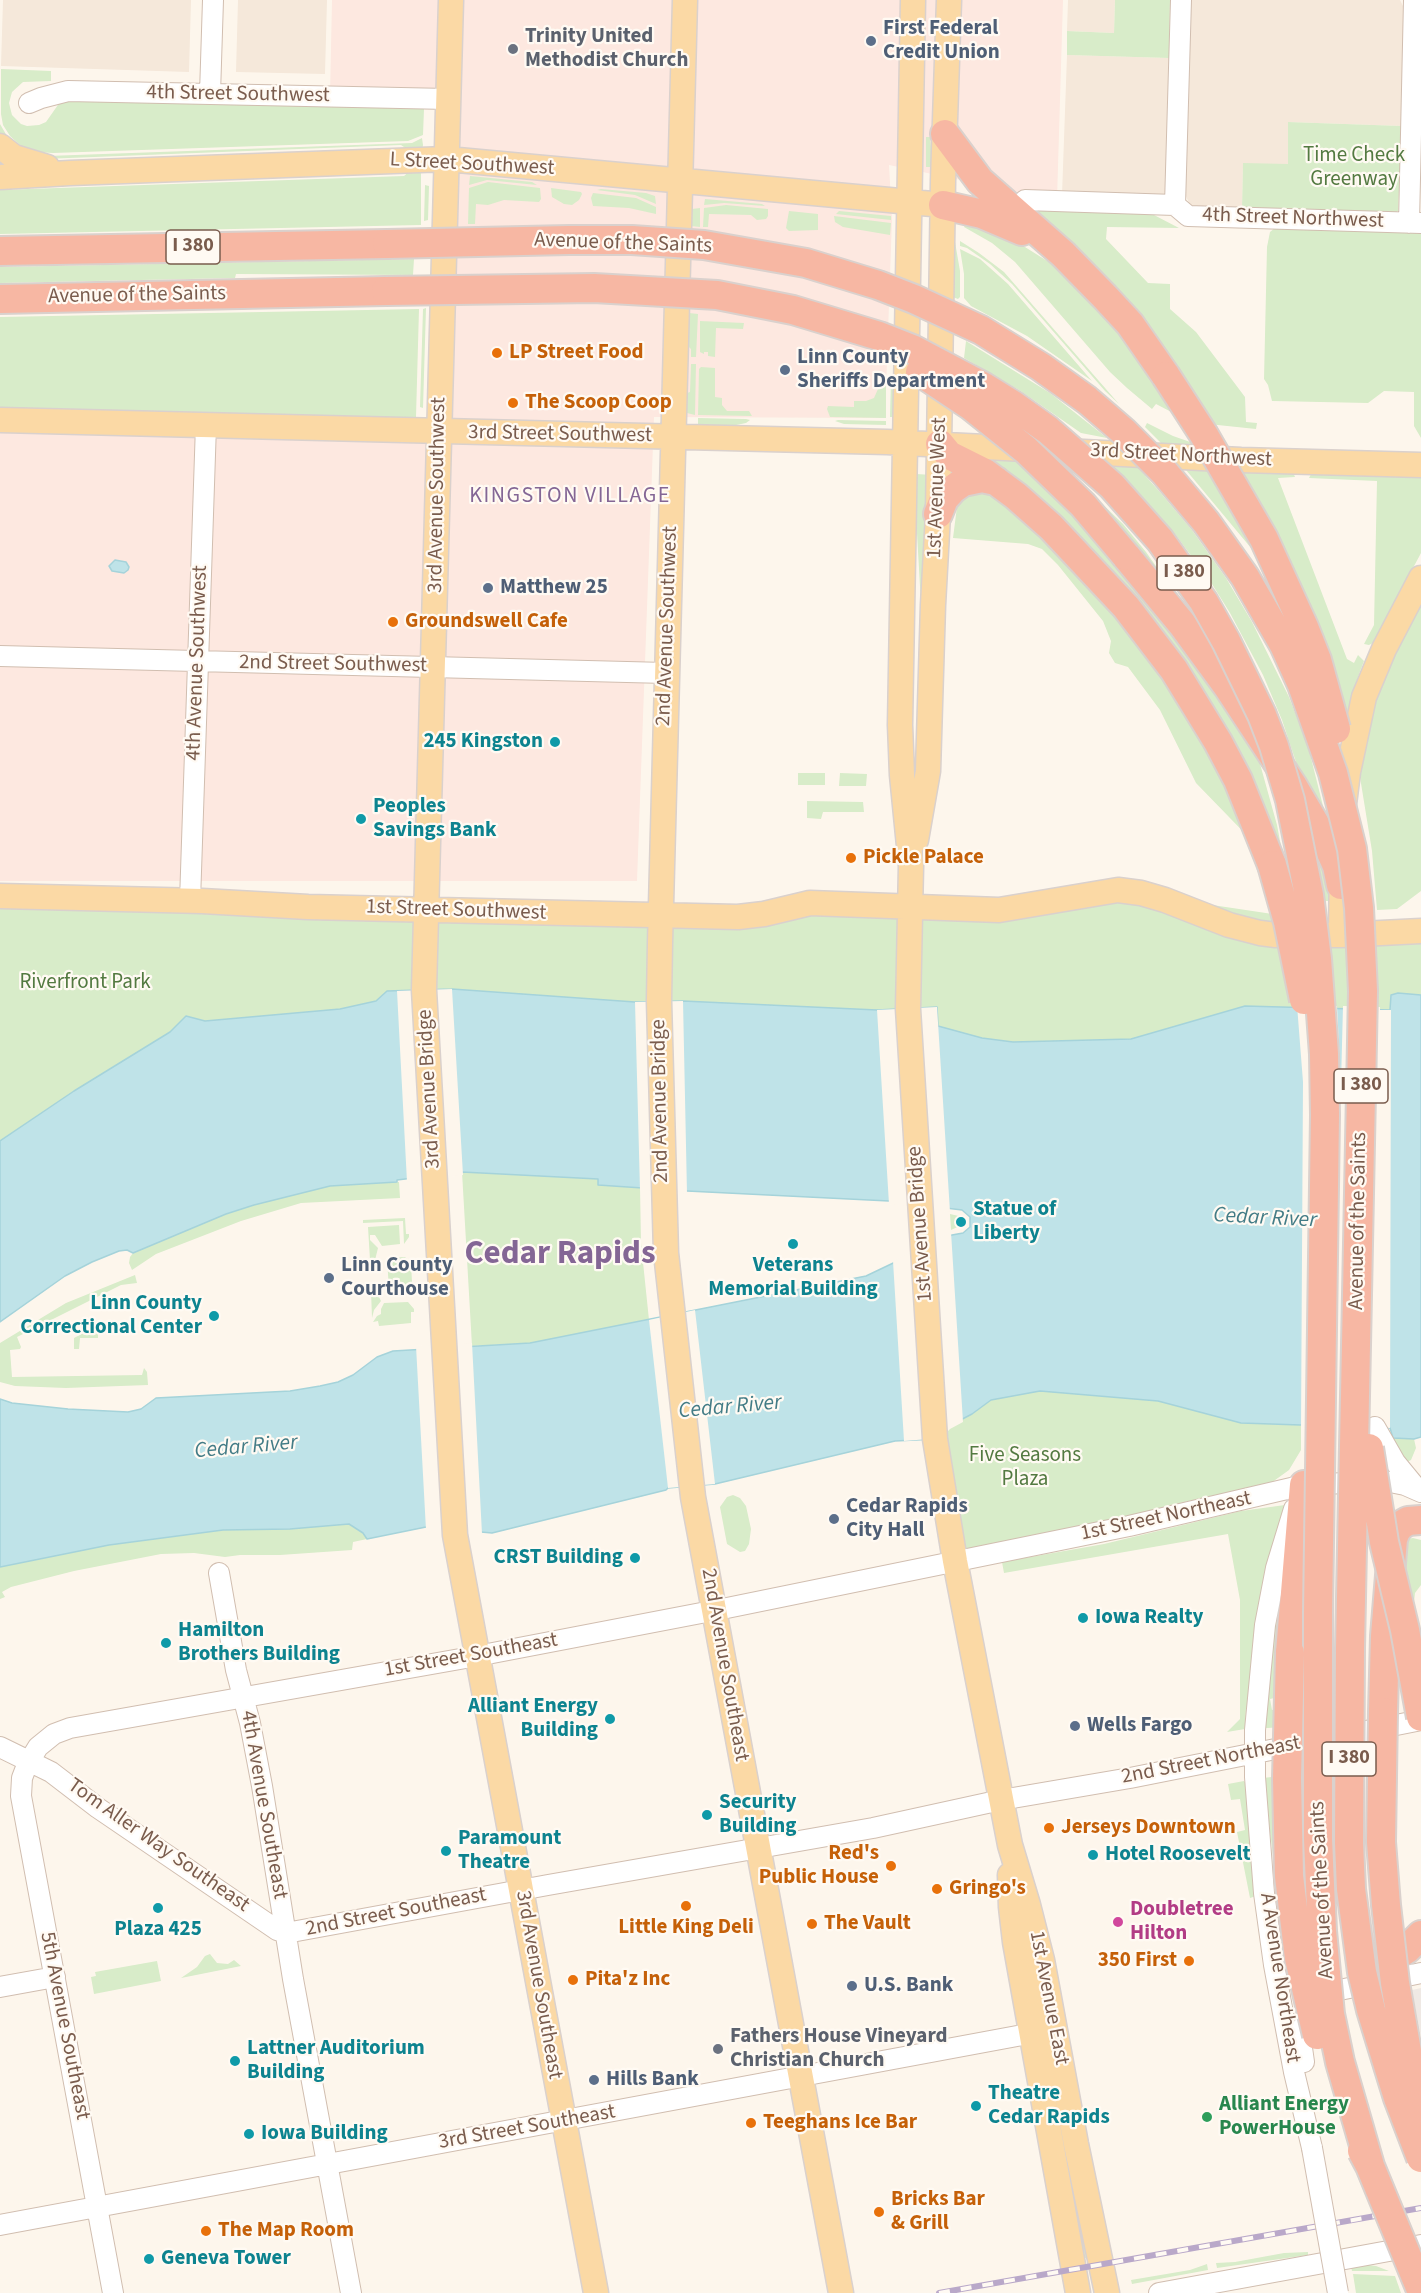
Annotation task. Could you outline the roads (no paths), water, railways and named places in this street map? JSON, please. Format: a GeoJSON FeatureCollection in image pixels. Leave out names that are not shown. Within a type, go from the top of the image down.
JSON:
{"type":"FeatureCollection","features":[{"type":"Feature","properties":{"kind":"highway"},"geometry":{"type":"LineString","coordinates":[[945,134],[980,182],[1081,271],[1130,324],[1209,444],[1264,539],[1317,660],[1339,740],[1346,823]]}},
{"type":"Feature","properties":{"kind":"highway"},"geometry":{"type":"LineString","coordinates":[[943,205],[982,214],[1054,247]]}},
{"type":"Feature","properties":{"kind":"highway","name":"Avenue of the Saints"},"geometry":{"type":"LineString","coordinates":[[0,251],[632,240],[735,250],[806,263],[878,285],[949,315],[1005,344],[1066,384],[1123,431],[1164,472],[1223,546],[1273,624],[1302,685],[1333,773],[1346,823],[1359,909],[1363,981],[1348,1799],[1351,1889],[1361,1963],[1371,2010],[1398,2098],[1421,2158]]}},
{"type":"Feature","properties":{"kind":"highway","name":"Avenue of the Saints"},"geometry":{"type":"LineString","coordinates":[[0,299],[594,288],[667,291],[758,302],[856,329],[912,350],[947,367],[1013,405],[1048,430],[1112,486],[1148,525],[1204,602],[1248,682],[1274,746],[1290,800],[1314,936],[1322,1012],[1324,1064],[1318,1602],[1318,1839],[1322,1931],[1330,2014],[1340,2062],[1370,2166]]}},
{"type":"Feature","properties":{"kind":"highway"},"geometry":{"type":"LineString","coordinates":[[856,329],[946,388],[1001,428],[1083,505],[1182,624],[1228,687],[1287,777],[1328,846],[1337,866],[1341,885]]}},
{"type":"Feature","properties":{"kind":"highway"},"geometry":{"type":"LineString","coordinates":[[940,444],[953,458],[996,481],[1051,527],[1126,607],[1173,670],[1218,742],[1238,780],[1272,865],[1288,922],[1302,989],[1324,1176]]}},
{"type":"Feature","properties":{"kind":"highway"},"geometry":{"type":"LineString","coordinates":[[938,514],[944,499],[963,482],[982,478],[996,481]]}},
{"type":"Feature","properties":{"kind":"highway"},"geometry":{"type":"LineString","coordinates":[[1357,1351],[1377,1505],[1405,1630],[1421,1718]]}},
{"type":"Feature","properties":{"kind":"highway"},"geometry":{"type":"LineString","coordinates":[[1378,1480],[1385,1636]]}},
{"type":"Feature","properties":{"kind":"highway"},"geometry":{"type":"LineString","coordinates":[[1304,1485],[1290,1653],[1288,1848],[1299,1958],[1310,2009],[1330,2083],[1341,2112],[1370,2166]]}},
{"type":"Feature","properties":{"kind":"highway"},"geometry":{"type":"LineString","coordinates":[[1421,1520],[1408,1521],[1396,1531],[1391,1554],[1385,1636],[1381,1842],[1395,1983],[1421,2131]]}},
{"type":"Feature","properties":{"kind":"highway"},"geometry":{"type":"LineString","coordinates":[[1381,1966],[1407,1949],[1421,1935]]}},
{"type":"Feature","properties":{"kind":"highway","name":"I 380"},"geometry":{"type":"LineString","coordinates":[[1370,2166],[1421,2290]]}},
{"type":"Feature","properties":{"kind":"main road","name":"3rd Avenue Southwest"},"geometry":{"type":"LineString","coordinates":[[424,990],[452,0]]}},
{"type":"Feature","properties":{"kind":"main road","name":"2nd Avenue Southwest"},"geometry":{"type":"LineString","coordinates":[[659,1001],[685,0]]}},
{"type":"Feature","properties":{"kind":"main road","name":"1st Avenue West"},"geometry":{"type":"LineString","coordinates":[[908,1009],[911,866],[902,775],[900,725],[913,0]]}},
{"type":"Feature","properties":{"kind":"main road"},"geometry":{"type":"LineString","coordinates":[[935,0],[934,52],[947,70]]}},
{"type":"Feature","properties":{"kind":"main road","name":"1st Avenue West"},"geometry":{"type":"LineString","coordinates":[[911,866],[928,771],[940,444],[943,205],[949,0]]}},
{"type":"Feature","properties":{"kind":"main road"},"geometry":{"type":"LineString","coordinates":[[0,147],[22,161],[70,173]]}},
{"type":"Feature","properties":{"kind":"main road","name":"L Street Southwest"},"geometry":{"type":"LineString","coordinates":[[0,177],[447,159],[943,205]]}},
{"type":"Feature","properties":{"kind":"main road","name":"3rd Street Southwest"},"geometry":{"type":"LineString","coordinates":[[0,420],[940,444]]}},
{"type":"Feature","properties":{"kind":"main road","name":"3rd Street Northwest"},"geometry":{"type":"LineString","coordinates":[[940,444],[1241,460],[1421,465]]}},
{"type":"Feature","properties":{"kind":"main road"},"geometry":{"type":"LineString","coordinates":[[1341,935],[1343,819],[1347,772],[1359,715],[1370,679],[1421,578]]}},
{"type":"Feature","properties":{"kind":"main road","name":"1st Street Southwest"},"geometry":{"type":"LineString","coordinates":[[0,896],[427,910],[738,917],[764,914],[810,903],[999,910],[1118,890],[1142,893],[1229,925],[1260,933],[1341,935],[1421,931]]}},
{"type":"Feature","properties":{"kind":"main road","name":"3rd Avenue Bridge"},"geometry":{"type":"LineString","coordinates":[[424,990],[455,1535]]}},
{"type":"Feature","properties":{"kind":"main road","name":"2nd Avenue Bridge"},"geometry":{"type":"LineString","coordinates":[[659,1001],[663,1201],[671,1315],[692,1492]]}},
{"type":"Feature","properties":{"kind":"main road","name":"1st Avenue Bridge"},"geometry":{"type":"LineString","coordinates":[[908,1009],[935,1439]]}},
{"type":"Feature","properties":{"kind":"main road","name":"1st Avenue East"},"geometry":{"type":"LineString","coordinates":[[935,1439],[955,1561],[1010,1845],[1036,1934],[1043,2031],[1078,2293]]}},
{"type":"Feature","properties":{"kind":"main road","name":"2nd Avenue Southeast"},"geometry":{"type":"LineString","coordinates":[[692,1492],[841,2293]]}},
{"type":"Feature","properties":{"kind":"main road","name":"3rd Avenue Southeast"},"geometry":{"type":"LineString","coordinates":[[455,1535],[596,2293]]}},
{"type":"Feature","properties":{"kind":"main road","name":"1st Avenue East"},"geometry":{"type":"LineString","coordinates":[[1043,2031],[1107,2293]]}},
{"type":"Feature","properties":{"kind":"street"},"geometry":{"type":"LineString","coordinates":[[210,94],[213,0]]}},
{"type":"Feature","properties":{"kind":"street"},"geometry":{"type":"LineString","coordinates":[[1174,205],[1181,0]]}},
{"type":"Feature","properties":{"kind":"street"},"geometry":{"type":"LineString","coordinates":[[1414,0],[1415,223]]}},
{"type":"Feature","properties":{"kind":"street","name":"4th Street Southwest"},"geometry":{"type":"LineString","coordinates":[[29,103],[68,91],[448,99]]}},
{"type":"Feature","properties":{"kind":"street","name":"4th Street Northwest"},"geometry":{"type":"LineString","coordinates":[[1025,200],[1174,205],[1188,216],[1415,223]]}},
{"type":"Feature","properties":{"kind":"street","name":"4th Avenue Southwest"},"geometry":{"type":"LineString","coordinates":[[190,901],[206,425]]}},
{"type":"Feature","properties":{"kind":"street","name":"2nd Street Southwest"},"geometry":{"type":"LineString","coordinates":[[0,656],[666,673]]}},
{"type":"Feature","properties":{"kind":"street"},"geometry":{"type":"LineString","coordinates":[[1375,1427],[1395,1462],[1419,1491]]}},
{"type":"Feature","properties":{"kind":"street","name":"1st Street Northeast"},"geometry":{"type":"LineString","coordinates":[[955,1561],[1129,1526],[1304,1485],[1378,1480],[1395,1482],[1419,1491]]}},
{"type":"Feature","properties":{"kind":"street","name":"A Avenue Northeast"},"geometry":{"type":"LineString","coordinates":[[1304,1485],[1285,1536],[1268,1605],[1259,1678],[1254,1753],[1260,1851],[1276,1974],[1312,2148],[1338,2293]]}},
{"type":"Feature","properties":{"kind":"street","name":"1st Street Southeast"},"geometry":{"type":"LineString","coordinates":[[30,1760],[47,1738],[70,1728],[477,1656],[955,1561]]}},
{"type":"Feature","properties":{"kind":"street","name":"4th Avenue Southeast"},"geometry":{"type":"LineString","coordinates":[[219,1572],[262,1786],[350,2291]]}},
{"type":"Feature","properties":{"kind":"street","name":"2nd Street Northeast"},"geometry":{"type":"LineString","coordinates":[[1001,1800],[1130,1778],[1421,1718]]}},
{"type":"Feature","properties":{"kind":"street"},"geometry":{"type":"LineString","coordinates":[[0,1747],[30,1760]]}},
{"type":"Feature","properties":{"kind":"street","name":"Tom Aller Way Southeast"},"geometry":{"type":"LineString","coordinates":[[30,1760],[51,1772],[82,1797],[277,1930],[286,1933]]}},
{"type":"Feature","properties":{"kind":"street","name":"5th Avenue Southeast"},"geometry":{"type":"LineString","coordinates":[[30,1760],[22,1778],[21,1796],[99,2207],[113,2293]]}},
{"type":"Feature","properties":{"kind":"street","name":"2nd Street Southeast"},"geometry":{"type":"LineString","coordinates":[[286,1933],[873,1828],[1001,1800]]}},
{"type":"Feature","properties":{"kind":"street"},"geometry":{"type":"LineString","coordinates":[[1276,1974],[1286,1980],[1301,1982],[1381,1966],[1421,1964]]}},
{"type":"Feature","properties":{"kind":"street"},"geometry":{"type":"LineString","coordinates":[[1312,2148],[1302,2048],[1303,2028],[1311,2007],[1330,1992],[1421,1973]]}},
{"type":"Feature","properties":{"kind":"street"},"geometry":{"type":"LineString","coordinates":[[0,1987],[55,1977]]}},
{"type":"Feature","properties":{"kind":"street","name":"3rd Street Southeast"},"geometry":{"type":"LineString","coordinates":[[0,2225],[1043,2031]]}},
{"type":"Feature","properties":{"kind":"street"},"geometry":{"type":"LineString","coordinates":[[1159,2293],[1421,2246]]}},
{"type":"Feature","properties":{"kind":"water"},"geometry":{"type":"Polygon","coordinates":[[[115,560],[126,562],[128,570],[124,573],[112,571],[109,566],[115,560]]]}},
{"type":"Feature","properties":{"kind":"water","name":"Cedar River"},"geometry":{"type":"Polygon","coordinates":[[[452,989],[635,1002],[683,1001],[877,1010],[937,1007],[938,1026],[982,1038],[1013,1042],[1131,1039],[1245,1006],[1390,1010],[1391,995],[1398,993],[1421,995],[1421,1437],[1393,1438],[1390,1428],[1241,1423],[1158,1401],[1040,1391],[991,1400],[972,1414],[949,1426],[936,1439],[895,1441],[715,1484],[668,1488],[492,1533],[426,1527],[367,1539],[363,1533],[349,1524],[290,1529],[223,1530],[109,1545],[0,1567],[0,1399],[12,1403],[68,1409],[128,1412],[141,1409],[156,1398],[290,1391],[320,1386],[338,1382],[353,1375],[377,1357],[393,1351],[530,1343],[866,1276],[952,1235],[963,1233],[970,1227],[970,1217],[962,1210],[889,1201],[598,1185],[598,1179],[462,1172],[397,1180],[397,1182],[330,1186],[226,1214],[133,1253],[127,1250],[119,1251],[92,1262],[65,1276],[0,1322],[0,1141],[74,1091],[170,1032],[186,1016],[205,1021],[340,1009],[376,1001],[387,991],[452,989]]]}},
{"type":"Feature","properties":{"kind":"railway"},"geometry":{"type":"LineString","coordinates":[[939,2293],[1421,2208]]}},
{"type":"Feature","properties":{"kind":"place","name":"First Federal Credit Union"},"geometry":{"type":"Point","coordinates":[871,41]}},
{"type":"Feature","properties":{"kind":"place","name":"Trinity United Methodist Church"},"geometry":{"type":"Point","coordinates":[513,49]}},
{"type":"Feature","properties":{"kind":"place","name":"LP Street Food"},"geometry":{"type":"Point","coordinates":[497,353]}},
{"type":"Feature","properties":{"kind":"place","name":"Linn County Sheriffs Department"},"geometry":{"type":"Point","coordinates":[785,370]}},
{"type":"Feature","properties":{"kind":"place","name":"The Scoop Coop"},"geometry":{"type":"Point","coordinates":[513,403]}},
{"type":"Feature","properties":{"kind":"place","name":"Matthew 25"},"geometry":{"type":"Point","coordinates":[488,588]}},
{"type":"Feature","properties":{"kind":"place","name":"Groundswell Cafe"},"geometry":{"type":"Point","coordinates":[393,622]}},
{"type":"Feature","properties":{"kind":"place","name":"245 Kingston"},"geometry":{"type":"Point","coordinates":[555,742]}},
{"type":"Feature","properties":{"kind":"place","name":"Peoples Savings Bank"},"geometry":{"type":"Point","coordinates":[361,819]}},
{"type":"Feature","properties":{"kind":"place","name":"Pickle Palace"},"geometry":{"type":"Point","coordinates":[851,858]}},
{"type":"Feature","properties":{"kind":"place","name":"Statue of Liberty"},"geometry":{"type":"Point","coordinates":[961,1222]}},
{"type":"Feature","properties":{"kind":"place","name":"Veterans Memorial Building"},"geometry":{"type":"Point","coordinates":[793,1244]}},
{"type":"Feature","properties":{"kind":"place","name":"Linn County Courthouse"},"geometry":{"type":"Point","coordinates":[329,1278]}},
{"type":"Feature","properties":{"kind":"place","name":"Linn County Correctional Center"},"geometry":{"type":"Point","coordinates":[214,1316]}},
{"type":"Feature","properties":{"kind":"place","name":"Cedar Rapids City Hall"},"geometry":{"type":"Point","coordinates":[834,1519]}},
{"type":"Feature","properties":{"kind":"place","name":"CRST Building"},"geometry":{"type":"Point","coordinates":[635,1558]}},
{"type":"Feature","properties":{"kind":"place","name":"Iowa Realty"},"geometry":{"type":"Point","coordinates":[1083,1618]}},
{"type":"Feature","properties":{"kind":"place","name":"Hamilton Brothers Building"},"geometry":{"type":"Point","coordinates":[166,1643]}},
{"type":"Feature","properties":{"kind":"place","name":"Alliant Energy Building"},"geometry":{"type":"Point","coordinates":[610,1719]}},
{"type":"Feature","properties":{"kind":"place","name":"Wells Fargo"},"geometry":{"type":"Point","coordinates":[1075,1726]}},
{"type":"Feature","properties":{"kind":"place","name":"Security Building"},"geometry":{"type":"Point","coordinates":[707,1815]}},
{"type":"Feature","properties":{"kind":"place","name":"Jerseys Downtown"},"geometry":{"type":"Point","coordinates":[1049,1828]}},
{"type":"Feature","properties":{"kind":"place","name":"Paramount Theatre"},"geometry":{"type":"Point","coordinates":[446,1851]}},
{"type":"Feature","properties":{"kind":"place","name":"Hotel Roosevelt"},"geometry":{"type":"Point","coordinates":[1093,1855]}},
{"type":"Feature","properties":{"kind":"place","name":"Red's Public House"},"geometry":{"type":"Point","coordinates":[891,1866]}},
{"type":"Feature","properties":{"kind":"place","name":"Gringo's"},"geometry":{"type":"Point","coordinates":[937,1889]}},
{"type":"Feature","properties":{"kind":"place","name":"Little King Deli"},"geometry":{"type":"Point","coordinates":[686,1906]}},
{"type":"Feature","properties":{"kind":"place","name":"Plaza 425"},"geometry":{"type":"Point","coordinates":[158,1908]}},
{"type":"Feature","properties":{"kind":"place","name":"Doubletree Hilton"},"geometry":{"type":"Point","coordinates":[1118,1922]}},
{"type":"Feature","properties":{"kind":"place","name":"The Vault"},"geometry":{"type":"Point","coordinates":[812,1924]}},
{"type":"Feature","properties":{"kind":"place","name":"350 First"},"geometry":{"type":"Point","coordinates":[1189,1961]}},
{"type":"Feature","properties":{"kind":"place","name":"Pita'z Inc"},"geometry":{"type":"Point","coordinates":[573,1980]}},
{"type":"Feature","properties":{"kind":"place","name":"U.S. Bank"},"geometry":{"type":"Point","coordinates":[852,1986]}},
{"type":"Feature","properties":{"kind":"place","name":"Fathers House Vineyard Christian Church"},"geometry":{"type":"Point","coordinates":[718,2049]}},
{"type":"Feature","properties":{"kind":"place","name":"Lattner Auditorium Building"},"geometry":{"type":"Point","coordinates":[235,2061]}},
{"type":"Feature","properties":{"kind":"place","name":"Hills Bank"},"geometry":{"type":"Point","coordinates":[594,2080]}},
{"type":"Feature","properties":{"kind":"place","name":"Theatre Cedar Rapids"},"geometry":{"type":"Point","coordinates":[976,2106]}},
{"type":"Feature","properties":{"kind":"place","name":"Alliant Energy PowerHouse"},"geometry":{"type":"Point","coordinates":[1207,2117]}},
{"type":"Feature","properties":{"kind":"place","name":"Teeghans Ice Bar"},"geometry":{"type":"Point","coordinates":[751,2123]}},
{"type":"Feature","properties":{"kind":"place","name":"Iowa Building"},"geometry":{"type":"Point","coordinates":[249,2134]}},
{"type":"Feature","properties":{"kind":"place","name":"Bricks Bar & Grill"},"geometry":{"type":"Point","coordinates":[879,2212]}},
{"type":"Feature","properties":{"kind":"place","name":"The Map Room"},"geometry":{"type":"Point","coordinates":[206,2231]}},
{"type":"Feature","properties":{"kind":"place","name":"Geneva Tower"},"geometry":{"type":"Point","coordinates":[149,2259]}},
{"type":"Feature","properties":{"kind":"district","name":"KINGSTON VILLAGE"},"geometry":{"type":"Point","coordinates":[570,497]}},
{"type":"Feature","properties":{"kind":"district","name":"Cedar Rapids"},"geometry":{"type":"Point","coordinates":[560,1256]}},
{"type":"Feature","properties":{"kind":"park label","name":"Time Check Greenway"},"geometry":{"type":"Point","coordinates":[1354,168]}},
{"type":"Feature","properties":{"kind":"park label","name":"Riverfront Park"},"geometry":{"type":"Point","coordinates":[85,983]}},
{"type":"Feature","properties":{"kind":"park label","name":"Five Seasons Plaza"},"geometry":{"type":"Point","coordinates":[1025,1468]}}]}
